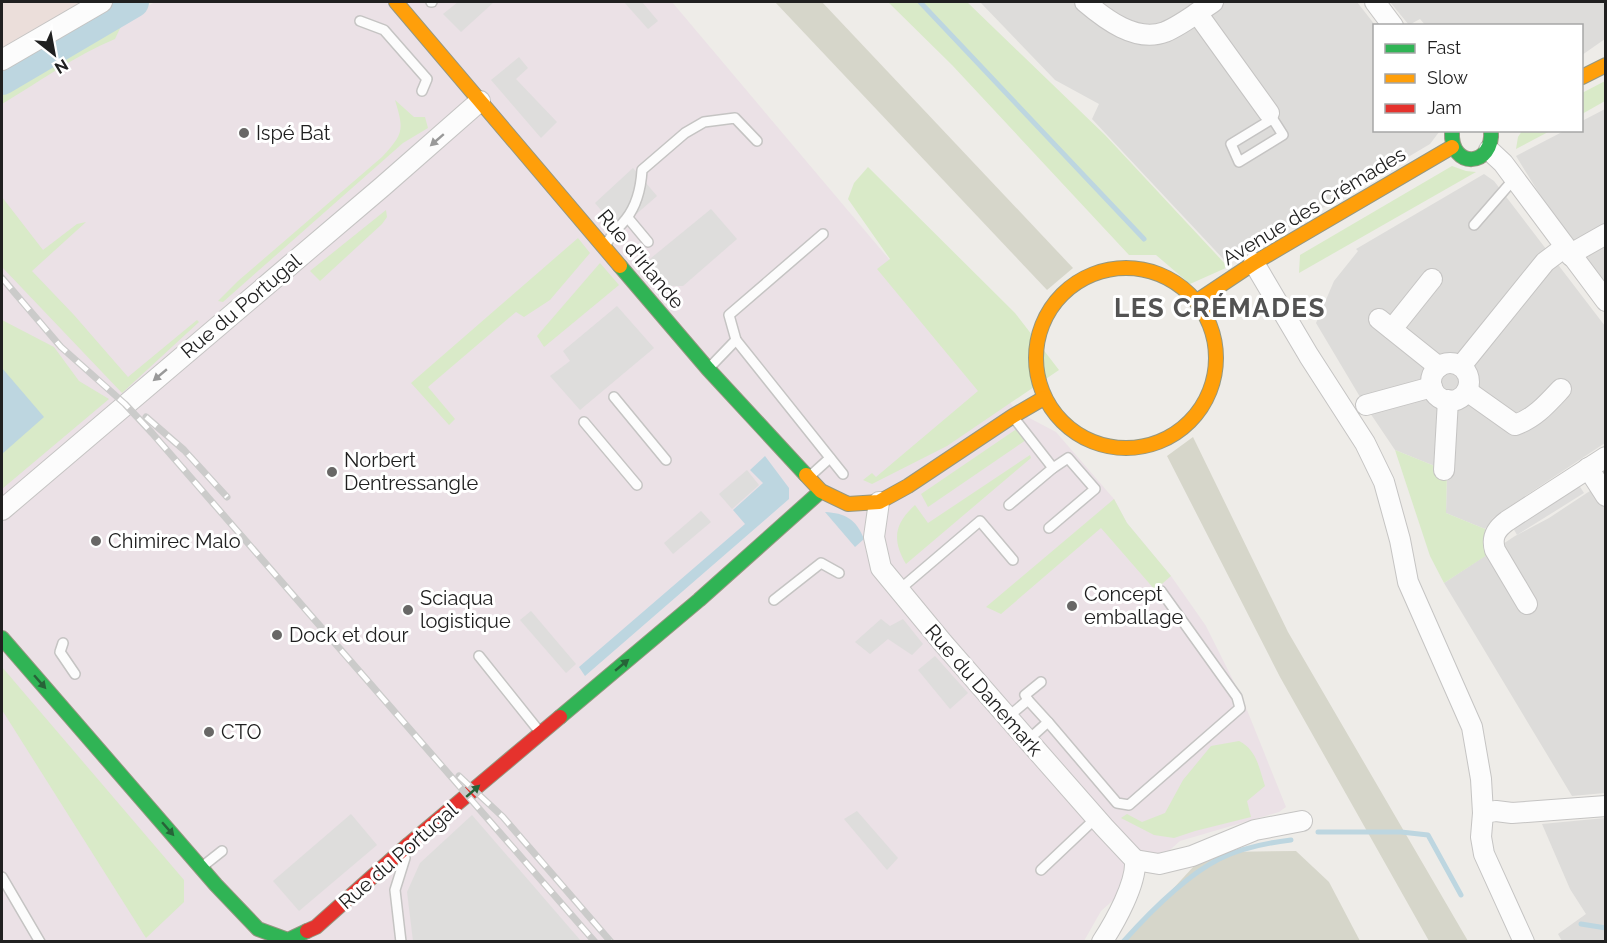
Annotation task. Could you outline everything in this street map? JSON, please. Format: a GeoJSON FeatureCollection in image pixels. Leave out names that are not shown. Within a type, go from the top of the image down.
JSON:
{"type":"FeatureCollection","features":[{"type":"Feature","properties":{"kind":"street"},"geometry":{"type":"LineString","coordinates":[[2,60],[102,2]]}},
{"type":"Feature","properties":{"kind":"street","name":"Rue d'Irlande"},"geometry":{"type":"LineString","coordinates":[[396,2],[708,369],[821,491],[848,504],[879,502]]}},
{"type":"Feature","properties":{"kind":"street"},"geometry":{"type":"LineString","coordinates":[[1085,2],[1104,19],[1139,34],[1163,32],[1205,7],[1270,116]]}},
{"type":"Feature","properties":{"kind":"street"},"geometry":{"type":"LineString","coordinates":[[1375,2],[1392,24]]}},
{"type":"Feature","properties":{"kind":"street"},"geometry":{"type":"LineString","coordinates":[[1583,76],[1605,64]]}},
{"type":"Feature","properties":{"kind":"street","name":"Rue du Portugal"},"geometry":{"type":"LineString","coordinates":[[2,510],[480,101]]}},
{"type":"Feature","properties":{"kind":"street"},"geometry":{"type":"LineString","coordinates":[[1452,132],[1452,147],[1461,156],[1473,159],[1479,158],[1489,150],[1491,132]]}},
{"type":"Feature","properties":{"kind":"street","name":"Avenue des Crémades"},"geometry":{"type":"LineString","coordinates":[[1197,301],[1254,263],[1452,147]]}},
{"type":"Feature","properties":{"kind":"street"},"geometry":{"type":"LineString","coordinates":[[1489,150],[1503,163],[1605,301]]}},
{"type":"Feature","properties":{"kind":"street"},"geometry":{"type":"LineString","coordinates":[[1461,366],[1545,262],[1576,250],[1605,234]]}},
{"type":"Feature","properties":{"kind":"street"},"geometry":{"type":"LineString","coordinates":[[1254,263],[1309,356],[1365,443],[1384,482],[1400,540],[1408,582],[1472,727],[1481,779],[1483,813],[1481,837],[1484,854],[1524,942]]}},
{"type":"Feature","properties":{"kind":"street"},"geometry":{"type":"LineString","coordinates":[[1120,267],[1149,270],[1175,282],[1197,301],[1214,336],[1215,374],[1200,410],[1172,436],[1136,448],[1099,445],[1067,427],[1044,398],[1036,369],[1037,339],[1048,311],[1068,289],[1092,274],[1120,267]]}},
{"type":"Feature","properties":{"kind":"street"},"geometry":{"type":"LineString","coordinates":[[1432,279],[1386,324],[1439,367]]}},
{"type":"Feature","properties":{"kind":"street"},"geometry":{"type":"LineString","coordinates":[[1450,363],[1461,366],[1469,380],[1467,391],[1459,398],[1448,400],[1438,396],[1432,387],[1432,376],[1439,367],[1450,363]]}},
{"type":"Feature","properties":{"kind":"street"},"geometry":{"type":"LineString","coordinates":[[1366,405],[1432,387]]}},
{"type":"Feature","properties":{"kind":"street"},"geometry":{"type":"LineString","coordinates":[[1467,391],[1515,425],[1525,422],[1541,411],[1561,389]]}},
{"type":"Feature","properties":{"kind":"street"},"geometry":{"type":"LineString","coordinates":[[879,502],[908,486],[1044,398]]}},
{"type":"Feature","properties":{"kind":"street"},"geometry":{"type":"LineString","coordinates":[[1444,470],[1448,400]]}},
{"type":"Feature","properties":{"kind":"street"},"geometry":{"type":"LineString","coordinates":[[1527,604],[1495,550],[1493,542],[1495,532],[1506,521],[1605,457]]}},
{"type":"Feature","properties":{"kind":"street"},"geometry":{"type":"LineString","coordinates":[[1588,468],[1605,496]]}},
{"type":"Feature","properties":{"kind":"street","name":"Rue du Portugal"},"geometry":{"type":"LineString","coordinates":[[288,940],[316,927],[409,844],[708,593],[821,491]]}},
{"type":"Feature","properties":{"kind":"street","name":"Rue du Danemark"},"geometry":{"type":"LineString","coordinates":[[879,502],[874,537],[881,568],[1028,740],[1135,860]]}},
{"type":"Feature","properties":{"kind":"street"},"geometry":{"type":"LineString","coordinates":[[2,638],[201,868],[258,930],[288,940]]}},
{"type":"Feature","properties":{"kind":"street"},"geometry":{"type":"LineString","coordinates":[[1483,813],[1605,806]]}},
{"type":"Feature","properties":{"kind":"street"},"geometry":{"type":"LineString","coordinates":[[1102,942],[1113,926],[1136,871],[1135,860],[1159,864],[1192,856],[1255,830],[1302,821]]}},
{"type":"Feature","properties":{"kind":"lane"},"geometry":{"type":"LineString","coordinates":[[360,21],[384,30],[427,79],[422,91]]}},
{"type":"Feature","properties":{"kind":"lane"},"geometry":{"type":"LineString","coordinates":[[1270,116],[1283,135],[1239,162],[1230,144],[1270,116]]}},
{"type":"Feature","properties":{"kind":"lane"},"geometry":{"type":"LineString","coordinates":[[605,247],[611,234],[628,218],[641,189],[642,170],[685,134],[704,122],[735,118],[756,141]]}},
{"type":"Feature","properties":{"kind":"lane"},"geometry":{"type":"LineString","coordinates":[[1474,225],[1514,179]]}},
{"type":"Feature","properties":{"kind":"lane"},"geometry":{"type":"LineString","coordinates":[[628,218],[648,242]]}},
{"type":"Feature","properties":{"kind":"lane"},"geometry":{"type":"LineString","coordinates":[[823,234],[729,315],[736,340],[843,474]]}},
{"type":"Feature","properties":{"kind":"lane"},"geometry":{"type":"LineString","coordinates":[[708,369],[736,340]]}},
{"type":"Feature","properties":{"kind":"lane"},"geometry":{"type":"LineString","coordinates":[[614,397],[666,460]]}},
{"type":"Feature","properties":{"kind":"lane"},"geometry":{"type":"LineString","coordinates":[[1013,416],[1053,468]]}},
{"type":"Feature","properties":{"kind":"lane"},"geometry":{"type":"LineString","coordinates":[[584,422],[637,485]]}},
{"type":"Feature","properties":{"kind":"lane"},"geometry":{"type":"LineString","coordinates":[[808,477],[831,458]]}},
{"type":"Feature","properties":{"kind":"lane"},"geometry":{"type":"LineString","coordinates":[[1009,505],[1068,458],[1095,489],[1049,528]]}},
{"type":"Feature","properties":{"kind":"lane"},"geometry":{"type":"LineString","coordinates":[[898,590],[981,521],[1013,560]]}},
{"type":"Feature","properties":{"kind":"lane"},"geometry":{"type":"LineString","coordinates":[[774,600],[821,563],[839,573]]}},
{"type":"Feature","properties":{"kind":"lane"},"geometry":{"type":"LineString","coordinates":[[1041,682],[1025,696],[1117,803],[1129,805],[1240,708],[1237,697],[1161,591]]}},
{"type":"Feature","properties":{"kind":"lane"},"geometry":{"type":"LineString","coordinates":[[63,643],[60,652],[75,674]]}},
{"type":"Feature","properties":{"kind":"lane"},"geometry":{"type":"LineString","coordinates":[[478,656],[541,733]]}},
{"type":"Feature","properties":{"kind":"lane"},"geometry":{"type":"LineString","coordinates":[[1008,717],[1028,700]]}},
{"type":"Feature","properties":{"kind":"lane"},"geometry":{"type":"LineString","coordinates":[[1028,740],[1048,722]]}},
{"type":"Feature","properties":{"kind":"lane"},"geometry":{"type":"LineString","coordinates":[[1041,870],[1096,818]]}},
{"type":"Feature","properties":{"kind":"lane"},"geometry":{"type":"LineString","coordinates":[[401,942],[395,890],[409,844]]}},
{"type":"Feature","properties":{"kind":"lane"},"geometry":{"type":"LineString","coordinates":[[201,868],[222,851]]}},
{"type":"Feature","properties":{"kind":"lane"},"geometry":{"type":"LineString","coordinates":[[2,877],[40,942]]}},
{"type":"Feature","properties":{"kind":"lane"},"geometry":{"type":"LineString","coordinates":[[288,940],[311,942]]}},
{"type":"Feature","properties":{"kind":"shaded area"},"geometry":{"type":"Polygon","coordinates":[[[2,2],[86,2],[2,51],[2,2]]]}},
{"type":"Feature","properties":{"kind":"shaded area"},"geometry":{"type":"Polygon","coordinates":[[[155,2],[672,2],[1018,412],[1056,432],[1114,499],[1127,523],[1171,576],[1206,626],[1243,700],[1286,807],[1279,812],[1180,841],[1101,911],[1084,941],[2,941],[2,88],[155,2]]]}},
{"type":"Feature","properties":{"kind":"shaded area"},"geometry":{"type":"Polygon","coordinates":[[[458,2],[494,2],[461,32],[443,14],[458,2]]]}},
{"type":"Feature","properties":{"kind":"shaded area"},"geometry":{"type":"Polygon","coordinates":[[[624,2],[642,2],[658,21],[648,29],[624,2]]]}},
{"type":"Feature","properties":{"kind":"shaded area"},"geometry":{"type":"Polygon","coordinates":[[[775,2],[822,2],[1073,268],[1047,290],[775,2]]]}},
{"type":"Feature","properties":{"kind":"shaded area"},"geometry":{"type":"Polygon","coordinates":[[[980,2],[1357,2],[1374,24],[1373,132],[1439,132],[1430,144],[1228,264],[1092,119],[1099,104],[1055,80],[980,2]]]}},
{"type":"Feature","properties":{"kind":"shaded area"},"geometry":{"type":"Polygon","coordinates":[[[1390,2],[1605,2],[1605,39],[1583,54],[1583,24],[1424,24],[1420,19],[1408,24],[1390,2]]]}},
{"type":"Feature","properties":{"kind":"shaded area"},"geometry":{"type":"Polygon","coordinates":[[[519,57],[528,68],[516,79],[557,122],[541,138],[491,80],[519,57]]]}},
{"type":"Feature","properties":{"kind":"shaded area"},"geometry":{"type":"Polygon","coordinates":[[[1605,109],[1605,283],[1547,206],[1516,156],[1562,132],[1583,132],[1583,120],[1605,109]]]}},
{"type":"Feature","properties":{"kind":"shaded area"},"geometry":{"type":"Polygon","coordinates":[[[633,168],[657,196],[618,230],[595,203],[633,168]]]}},
{"type":"Feature","properties":{"kind":"shaded area"},"geometry":{"type":"Polygon","coordinates":[[[1484,174],[1494,181],[1605,326],[1605,443],[1501,512],[1485,529],[1446,513],[1447,471],[1395,450],[1366,407],[1316,323],[1334,281],[1358,251],[1356,249],[1484,174]]]}},
{"type":"Feature","properties":{"kind":"shaded area"},"geometry":{"type":"Polygon","coordinates":[[[711,209],[737,239],[683,286],[667,286],[645,263],[711,209]]]}},
{"type":"Feature","properties":{"kind":"shaded area"},"geometry":{"type":"Polygon","coordinates":[[[617,306],[654,348],[580,410],[550,376],[570,361],[563,351],[617,306]]]}},
{"type":"Feature","properties":{"kind":"shaded area"},"geometry":{"type":"Polygon","coordinates":[[[1193,437],[1288,632],[1468,941],[1429,941],[1280,677],[1167,456],[1193,437]]]}},
{"type":"Feature","properties":{"kind":"shaded area"},"geometry":{"type":"Polygon","coordinates":[[[747,470],[759,485],[732,509],[719,494],[747,470]]]}},
{"type":"Feature","properties":{"kind":"shaded area"},"geometry":{"type":"Polygon","coordinates":[[[1605,481],[1605,793],[1572,796],[1444,583],[1605,481]]]}},
{"type":"Feature","properties":{"kind":"shaded area"},"geometry":{"type":"Polygon","coordinates":[[[1577,482],[1584,493],[1517,535],[1511,524],[1577,482]]]}},
{"type":"Feature","properties":{"kind":"shaded area"},"geometry":{"type":"Polygon","coordinates":[[[701,511],[711,522],[673,554],[664,543],[701,511]]]}},
{"type":"Feature","properties":{"kind":"shaded area"},"geometry":{"type":"Polygon","coordinates":[[[531,611],[576,664],[566,673],[520,620],[531,611]]]}},
{"type":"Feature","properties":{"kind":"shaded area"},"geometry":{"type":"Polygon","coordinates":[[[881,619],[890,626],[903,619],[923,644],[912,655],[888,639],[870,654],[855,642],[881,619]]]}},
{"type":"Feature","properties":{"kind":"shaded area"},"geometry":{"type":"Polygon","coordinates":[[[935,656],[968,693],[950,709],[918,670],[935,656]]]}},
{"type":"Feature","properties":{"kind":"shaded area"},"geometry":{"type":"Polygon","coordinates":[[[857,811],[898,858],[887,870],[844,819],[857,811]]]}},
{"type":"Feature","properties":{"kind":"shaded area"},"geometry":{"type":"Polygon","coordinates":[[[351,814],[377,845],[299,911],[273,881],[351,814]]]}},
{"type":"Feature","properties":{"kind":"shaded area"},"geometry":{"type":"Polygon","coordinates":[[[472,815],[581,941],[413,941],[407,892],[420,863],[472,815]]]}},
{"type":"Feature","properties":{"kind":"shaded area"},"geometry":{"type":"Polygon","coordinates":[[[1605,818],[1605,941],[1562,941],[1558,934],[1586,914],[1570,889],[1542,824],[1605,818]]]}},
{"type":"Feature","properties":{"kind":"shaded area"},"geometry":{"type":"Polygon","coordinates":[[[1296,851],[1329,882],[1360,941],[1124,942],[1194,866],[1224,852],[1296,851]]]}},
{"type":"Feature","properties":{"kind":"green space"},"geometry":{"type":"Polygon","coordinates":[[[888,2],[967,2],[1105,135],[1228,267],[1190,284],[1156,255],[1129,255],[952,65],[888,2]]]}},
{"type":"Feature","properties":{"kind":"green space"},"geometry":{"type":"Polygon","coordinates":[[[124,20],[115,39],[71,61],[2,104],[2,95],[124,20]]]}},
{"type":"Feature","properties":{"kind":"green space"},"geometry":{"type":"Polygon","coordinates":[[[1605,81],[1605,101],[1583,113],[1583,92],[1605,81]]]}},
{"type":"Feature","properties":{"kind":"green space"},"geometry":{"type":"Polygon","coordinates":[[[395,100],[414,117],[425,117],[428,128],[403,143],[223,302],[218,301],[238,281],[382,157],[395,142],[400,131],[400,118],[395,100]]]}},
{"type":"Feature","properties":{"kind":"green space"},"geometry":{"type":"Polygon","coordinates":[[[1521,132],[1548,132],[1516,149],[1521,132]]]}},
{"type":"Feature","properties":{"kind":"green space"},"geometry":{"type":"Polygon","coordinates":[[[1452,166],[1476,172],[1299,273],[1300,255],[1452,166]]]}},
{"type":"Feature","properties":{"kind":"green space"},"geometry":{"type":"Polygon","coordinates":[[[868,167],[1015,313],[1059,370],[947,446],[872,484],[863,480],[872,473],[876,477],[978,391],[877,269],[890,259],[848,199],[854,183],[868,167]]]}},
{"type":"Feature","properties":{"kind":"green space"},"geometry":{"type":"Polygon","coordinates":[[[2,197],[43,250],[77,224],[86,222],[32,271],[128,377],[197,320],[199,322],[122,393],[2,267],[2,197]]]}},
{"type":"Feature","properties":{"kind":"green space"},"geometry":{"type":"Polygon","coordinates":[[[386,210],[387,217],[382,224],[320,281],[310,271],[386,210]]]}},
{"type":"Feature","properties":{"kind":"green space"},"geometry":{"type":"Polygon","coordinates":[[[578,238],[590,253],[550,300],[524,317],[516,312],[428,387],[455,419],[449,425],[411,383],[578,238]]]}},
{"type":"Feature","properties":{"kind":"green space"},"geometry":{"type":"Polygon","coordinates":[[[600,263],[619,285],[544,347],[537,336],[600,263]]]}},
{"type":"Feature","properties":{"kind":"green space"},"geometry":{"type":"Polygon","coordinates":[[[2,320],[54,347],[79,381],[109,399],[2,489],[2,320]]]}},
{"type":"Feature","properties":{"kind":"green space"},"geometry":{"type":"Polygon","coordinates":[[[1018,428],[1026,440],[928,507],[921,494],[1018,428]]]}},
{"type":"Feature","properties":{"kind":"green space"},"geometry":{"type":"Polygon","coordinates":[[[1395,450],[1447,471],[1446,513],[1485,529],[1487,555],[1444,583],[1430,556],[1395,450]]]}},
{"type":"Feature","properties":{"kind":"green space"},"geometry":{"type":"Polygon","coordinates":[[[1030,455],[1031,458],[906,564],[899,547],[897,533],[903,519],[915,505],[928,523],[1030,455]]]}},
{"type":"Feature","properties":{"kind":"green space"},"geometry":{"type":"Polygon","coordinates":[[[1114,499],[1127,523],[1171,576],[1155,590],[1101,528],[1001,614],[986,607],[1114,499]]]}},
{"type":"Feature","properties":{"kind":"green space"},"geometry":{"type":"Polygon","coordinates":[[[2,667],[184,880],[184,902],[146,938],[2,710],[2,667]]]}},
{"type":"Feature","properties":{"kind":"green space"},"geometry":{"type":"Polygon","coordinates":[[[1239,741],[1254,754],[1265,786],[1247,801],[1251,817],[1174,838],[1154,835],[1121,818],[1127,814],[1142,822],[1165,813],[1183,780],[1211,746],[1239,741]]]}},
{"type":"Feature","properties":{"kind":"water"},"geometry":{"type":"Polygon","coordinates":[[[2,368],[44,417],[2,454],[2,368]]]}},
{"type":"Feature","properties":{"kind":"water"},"geometry":{"type":"Polygon","coordinates":[[[765,456],[789,488],[789,499],[585,676],[579,667],[745,524],[733,510],[763,483],[750,470],[765,456]]]}},
{"type":"Feature","properties":{"kind":"water"},"geometry":{"type":"Polygon","coordinates":[[[825,512],[849,518],[857,526],[864,539],[855,547],[825,512]]]}},
{"type":"Feature","properties":{"kind":"waterway"},"geometry":{"type":"LineString","coordinates":[[2,79],[133,2]]}},
{"type":"Feature","properties":{"kind":"waterway"},"geometry":{"type":"LineString","coordinates":[[920,2],[1144,239]]}},
{"type":"Feature","properties":{"kind":"waterway"},"geometry":{"type":"LineString","coordinates":[[1318,832],[1401,832],[1428,835],[1461,895]]}},
{"type":"Feature","properties":{"kind":"waterway"},"geometry":{"type":"LineString","coordinates":[[1123,942],[1168,896],[1206,866],[1245,849],[1291,840]]}},
{"type":"Feature","properties":{"kind":"waterway"},"geometry":{"type":"LineString","coordinates":[[1581,924],[1606,928]]}},
{"type":"Feature","properties":{"kind":"railway"},"geometry":{"type":"LineString","coordinates":[[2,278],[61,347],[125,404],[152,433],[595,942]]}},
{"type":"Feature","properties":{"kind":"railway"},"geometry":{"type":"LineString","coordinates":[[146,417],[184,450],[227,497]]}},
{"type":"Feature","properties":{"kind":"railway"},"geometry":{"type":"LineString","coordinates":[[459,776],[503,817],[611,942]]}},
{"type":"Feature","properties":{"kind":"traffic: fast"},"geometry":{"type":"LineString","coordinates":[[1452,132],[1453,144],[1458,153],[1464,158],[1472,159],[1486,152],[1491,132]]}},
{"type":"Feature","properties":{"kind":"traffic: fast"},"geometry":{"type":"LineString","coordinates":[[620,266],[708,369],[806,475]]}},
{"type":"Feature","properties":{"kind":"traffic: fast"},"geometry":{"type":"LineString","coordinates":[[560,717],[699,600],[821,491]]}},
{"type":"Feature","properties":{"kind":"traffic: fast"},"geometry":{"type":"LineString","coordinates":[[2,638],[216,885],[258,929],[288,940],[307,931]]}},
{"type":"Feature","properties":{"kind":"traffic: slow"},"geometry":{"type":"LineString","coordinates":[[396,2],[620,266]]}},
{"type":"Feature","properties":{"kind":"traffic: slow"},"geometry":{"type":"LineString","coordinates":[[1583,76],[1606,65]]}},
{"type":"Feature","properties":{"kind":"traffic: slow"},"geometry":{"type":"LineString","coordinates":[[1197,301],[1254,263],[1452,147]]}},
{"type":"Feature","properties":{"kind":"traffic: slow"},"geometry":{"type":"LineString","coordinates":[[1126,268],[1160,275],[1176,283],[1189,295],[1201,308],[1209,324],[1216,358],[1209,392],[1201,408],[1189,421],[1176,433],[1160,441],[1126,448],[1092,441],[1076,433],[1063,421],[1051,408],[1043,392],[1036,358],[1043,324],[1051,308],[1063,295],[1076,283],[1092,275],[1126,268]]}},
{"type":"Feature","properties":{"kind":"traffic: slow"},"geometry":{"type":"LineString","coordinates":[[806,475],[821,491],[848,504],[879,502],[908,486],[1044,398]]}},
{"type":"Feature","properties":{"kind":"traffic: jam"},"geometry":{"type":"LineString","coordinates":[[307,931],[316,927],[409,844],[560,717]]}},
{"type":"Feature","properties":{"kind":"place","name":"Ispé Bat"},"geometry":{"type":"Point","coordinates":[244,133]}},
{"type":"Feature","properties":{"kind":"place","name":"Norbert Dentressangle"},"geometry":{"type":"Point","coordinates":[332,472]}},
{"type":"Feature","properties":{"kind":"place","name":"Chimirec Malo"},"geometry":{"type":"Point","coordinates":[96,541]}},
{"type":"Feature","properties":{"kind":"place","name":"Concept emballage"},"geometry":{"type":"Point","coordinates":[1072,606]}},
{"type":"Feature","properties":{"kind":"place","name":"Sciaqua logistique"},"geometry":{"type":"Point","coordinates":[408,610]}},
{"type":"Feature","properties":{"kind":"place","name":"Dock et dour"},"geometry":{"type":"Point","coordinates":[277,635]}},
{"type":"Feature","properties":{"kind":"place","name":"CTO"},"geometry":{"type":"Point","coordinates":[209,732]}},
{"type":"Feature","properties":{"kind":"district","name":"LES CRÉMADES"},"geometry":{"type":"Point","coordinates":[1220,308]}}]}
